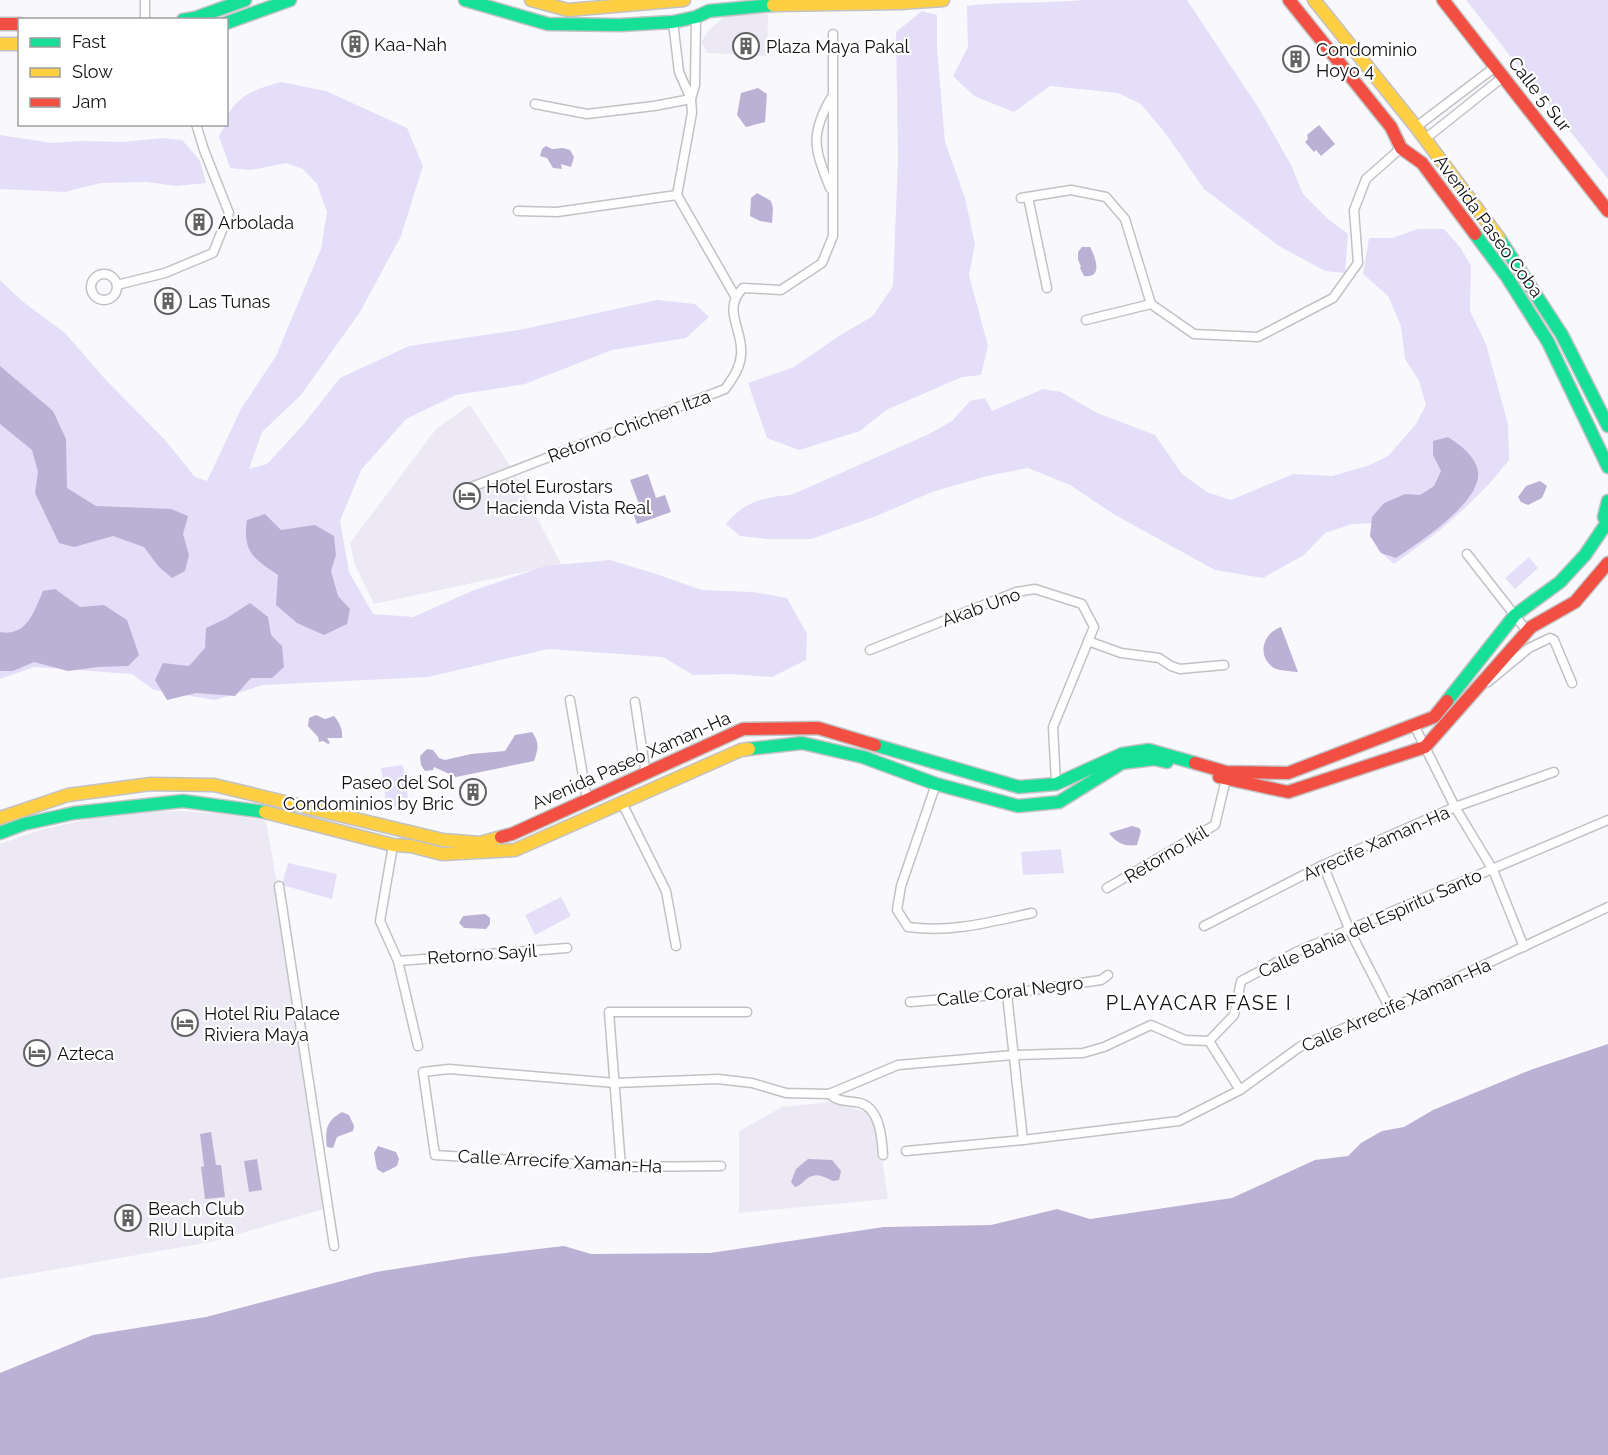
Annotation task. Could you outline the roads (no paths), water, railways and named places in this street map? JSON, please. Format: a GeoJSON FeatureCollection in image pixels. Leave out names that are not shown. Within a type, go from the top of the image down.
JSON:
{"type":"FeatureCollection","features":[{"type":"Feature","properties":{"kind":"main road"},"geometry":{"type":"LineString","coordinates":[[195,18],[216,15],[243,0]]}},
{"type":"Feature","properties":{"kind":"main road"},"geometry":{"type":"LineString","coordinates":[[228,22],[290,0]]}},
{"type":"Feature","properties":{"kind":"main road"},"geometry":{"type":"LineString","coordinates":[[465,0],[548,24],[620,25],[673,22],[696,17],[709,11],[777,5],[943,0]]}},
{"type":"Feature","properties":{"kind":"main road"},"geometry":{"type":"LineString","coordinates":[[531,0],[568,10],[618,8],[684,0]]}},
{"type":"Feature","properties":{"kind":"main road","name":"Avenida Paseo Coba"},"geometry":{"type":"LineString","coordinates":[[1289,0],[1392,127],[1401,148],[1422,163],[1434,178],[1507,278],[1548,342],[1608,467]]}},
{"type":"Feature","properties":{"kind":"main road","name":"Avenida Paseo Coba"},"geometry":{"type":"LineString","coordinates":[[1314,0],[1416,127],[1509,252],[1562,335],[1608,426]]}},
{"type":"Feature","properties":{"kind":"main road","name":"Calle 5 Sur"},"geometry":{"type":"LineString","coordinates":[[1443,0],[1608,211]]}},
{"type":"Feature","properties":{"kind":"main road"},"geometry":{"type":"LineString","coordinates":[[618,8],[620,25]]}},
{"type":"Feature","properties":{"kind":"main road"},"geometry":{"type":"LineString","coordinates":[[0,24],[18,24]]}},
{"type":"Feature","properties":{"kind":"main road"},"geometry":{"type":"LineString","coordinates":[[0,44],[18,44]]}},
{"type":"Feature","properties":{"kind":"main road"},"geometry":{"type":"LineString","coordinates":[[1376,108],[1390,97]]}},
{"type":"Feature","properties":{"kind":"main road"},"geometry":{"type":"LineString","coordinates":[[1434,178],[1447,168]]}},
{"type":"Feature","properties":{"kind":"main road"},"geometry":{"type":"LineString","coordinates":[[1607,525],[1604,510],[1608,501]]}},
{"type":"Feature","properties":{"kind":"main road","name":"Avenida Paseo Xaman-Ha"},"geometry":{"type":"LineString","coordinates":[[0,818],[68,795],[151,784],[214,785],[443,840],[480,843],[512,834],[743,729],[818,728],[1019,787],[1056,784],[1122,754],[1149,750],[1226,772],[1288,773],[1434,717],[1515,615],[1560,582],[1585,555],[1607,525]]}},
{"type":"Feature","properties":{"kind":"main road","name":"Avenida Paseo Xaman-Ha"},"geometry":{"type":"LineString","coordinates":[[0,833],[24,824],[74,813],[183,801],[269,813],[393,845],[411,846],[442,854],[515,850],[741,750],[802,743],[863,757],[936,784],[1018,806],[1059,802],[1122,763],[1154,759],[1226,779],[1288,792],[1425,747],[1527,631],[1575,602],[1608,563]]}},
{"type":"Feature","properties":{"kind":"main road"},"geometry":{"type":"LineString","coordinates":[[890,766],[894,750]]}},
{"type":"Feature","properties":{"kind":"main road"},"geometry":{"type":"LineString","coordinates":[[661,766],[669,782]]}},
{"type":"Feature","properties":{"kind":"main road"},"geometry":{"type":"LineString","coordinates":[[973,793],[977,774]]}},
{"type":"Feature","properties":{"kind":"main road"},"geometry":{"type":"LineString","coordinates":[[582,802],[585,819]]}},
{"type":"Feature","properties":{"kind":"main road"},"geometry":{"type":"LineString","coordinates":[[442,854],[443,840]]}},
{"type":"Feature","properties":{"kind":"street"},"geometry":{"type":"LineString","coordinates":[[145,0],[145,18]]}},
{"type":"Feature","properties":{"kind":"street"},"geometry":{"type":"LineString","coordinates":[[691,99],[695,85],[696,17]]}},
{"type":"Feature","properties":{"kind":"street"},"geometry":{"type":"LineString","coordinates":[[673,22],[679,72],[691,99],[692,113],[677,195],[735,296],[743,288],[781,290],[822,263],[833,236],[833,33]]}},
{"type":"Feature","properties":{"kind":"street"},"geometry":{"type":"LineString","coordinates":[[1416,127],[1495,67]]}},
{"type":"Feature","properties":{"kind":"street"},"geometry":{"type":"LineString","coordinates":[[1425,139],[1503,77]]}},
{"type":"Feature","properties":{"kind":"street"},"geometry":{"type":"LineString","coordinates":[[832,96],[816,133],[815,144],[817,157],[832,194]]}},
{"type":"Feature","properties":{"kind":"street"},"geometry":{"type":"LineString","coordinates":[[535,104],[587,114],[691,99]]}},
{"type":"Feature","properties":{"kind":"street"},"geometry":{"type":"LineString","coordinates":[[117,285],[165,273],[213,253],[229,213],[197,126]]}},
{"type":"Feature","properties":{"kind":"street"},"geometry":{"type":"LineString","coordinates":[[1047,288],[1024,197],[1071,190],[1106,197],[1125,219],[1151,304],[1194,334],[1258,338],[1333,298],[1358,263],[1354,210],[1366,179],[1401,148]]}},
{"type":"Feature","properties":{"kind":"street"},"geometry":{"type":"LineString","coordinates":[[518,211],[557,212],[677,195]]}},
{"type":"Feature","properties":{"kind":"street","name":"Retorno Chichen Itza"},"geometry":{"type":"LineString","coordinates":[[470,488],[725,389],[738,371],[742,354],[732,306],[735,296]]}},
{"type":"Feature","properties":{"kind":"street"},"geometry":{"type":"LineString","coordinates":[[1086,320],[1151,304]]}},
{"type":"Feature","properties":{"kind":"street"},"geometry":{"type":"LineString","coordinates":[[1467,554],[1527,631]]}},
{"type":"Feature","properties":{"kind":"street","name":"Akab Uno"},"geometry":{"type":"LineString","coordinates":[[870,650],[1016,592],[1035,589],[1082,604],[1094,627],[1053,726],[1056,784]]}},
{"type":"Feature","properties":{"kind":"street"},"geometry":{"type":"LineString","coordinates":[[1469,698],[1529,648],[1550,638],[1554,640],[1572,683]]}},
{"type":"Feature","properties":{"kind":"street"},"geometry":{"type":"LineString","coordinates":[[1088,641],[1121,653],[1159,658],[1180,669],[1224,665]]}},
{"type":"Feature","properties":{"kind":"street"},"geometry":{"type":"LineString","coordinates":[[570,700],[582,802]]}},
{"type":"Feature","properties":{"kind":"street"},"geometry":{"type":"LineString","coordinates":[[634,702],[645,768],[644,774]]}},
{"type":"Feature","properties":{"kind":"street"},"geometry":{"type":"LineString","coordinates":[[1414,725],[1455,807],[1493,870],[1524,947]]}},
{"type":"Feature","properties":{"kind":"street","name":"Arrecife Xaman-Ha"},"geometry":{"type":"LineString","coordinates":[[1204,926],[1323,865],[1455,807],[1554,772]]}},
{"type":"Feature","properties":{"kind":"street","name":"Retorno Ikil"},"geometry":{"type":"LineString","coordinates":[[1107,888],[1215,825],[1226,779]]}},
{"type":"Feature","properties":{"kind":"street"},"geometry":{"type":"LineString","coordinates":[[936,784],[901,886],[897,910],[908,927],[934,930],[986,923],[1032,913]]}},
{"type":"Feature","properties":{"kind":"street"},"geometry":{"type":"LineString","coordinates":[[622,803],[666,891],[676,946]]}},
{"type":"Feature","properties":{"kind":"street","name":"Calle Bahía del Espiritu Santo"},"geometry":{"type":"LineString","coordinates":[[1209,1041],[1234,1015],[1241,981],[1296,952],[1608,820]]}},
{"type":"Feature","properties":{"kind":"street"},"geometry":{"type":"LineString","coordinates":[[393,845],[380,921],[398,961],[418,1047]]}},
{"type":"Feature","properties":{"kind":"street"},"geometry":{"type":"LineString","coordinates":[[1323,865],[1350,930],[1390,1009]]}},
{"type":"Feature","properties":{"kind":"street"},"geometry":{"type":"LineString","coordinates":[[279,886],[334,1246]]}},
{"type":"Feature","properties":{"kind":"street","name":"Calle Arrecife Xaman-Ha"},"geometry":{"type":"LineString","coordinates":[[906,1151],[1023,1140],[1179,1121],[1240,1090],[1301,1046],[1390,1009],[1608,907]]}},
{"type":"Feature","properties":{"kind":"street","name":"Retorno Sayil"},"geometry":{"type":"LineString","coordinates":[[398,961],[567,948]]}},
{"type":"Feature","properties":{"kind":"street","name":"Calle Coral Negro"},"geometry":{"type":"LineString","coordinates":[[910,1002],[1007,994],[1101,980],[1108,975]]}},
{"type":"Feature","properties":{"kind":"street"},"geometry":{"type":"LineString","coordinates":[[1007,994],[1023,1140]]}},
{"type":"Feature","properties":{"kind":"street"},"geometry":{"type":"LineString","coordinates":[[621,1167],[609,1012],[747,1012]]}},
{"type":"Feature","properties":{"kind":"street"},"geometry":{"type":"LineString","coordinates":[[615,1083],[718,1079],[752,1083],[786,1093],[829,1094],[898,1065],[1013,1055],[1083,1053],[1104,1047],[1150,1024],[1185,1040],[1209,1041],[1240,1090]]}},
{"type":"Feature","properties":{"kind":"street","name":"Calle Arrecife Xaman-Ha"},"geometry":{"type":"LineString","coordinates":[[615,1083],[449,1069],[423,1072],[435,1155],[621,1167],[721,1166]]}},
{"type":"Feature","properties":{"kind":"street"},"geometry":{"type":"LineString","coordinates":[[829,1094],[843,1102],[858,1102],[865,1105],[882,1129],[884,1155]]}},
{"type":"Feature","properties":{"kind":"place","name":"Kaa-Nah"},"geometry":{"type":"Point","coordinates":[355,44]}},
{"type":"Feature","properties":{"kind":"place","name":"Plaza Maya Pakal"},"geometry":{"type":"Point","coordinates":[746,46]}},
{"type":"Feature","properties":{"kind":"place","name":"Condominio Hoyo 4"},"geometry":{"type":"Point","coordinates":[1296,59]}},
{"type":"Feature","properties":{"kind":"place","name":"Arbolada"},"geometry":{"type":"Point","coordinates":[199,222]}},
{"type":"Feature","properties":{"kind":"place","name":"Las Tunas"},"geometry":{"type":"Point","coordinates":[168,301]}},
{"type":"Feature","properties":{"kind":"place","name":"Hotel Eurostars Hacienda Vista Real"},"geometry":{"type":"Point","coordinates":[467,496]}},
{"type":"Feature","properties":{"kind":"place","name":"Paseo del Sol Condominios by Bric"},"geometry":{"type":"Point","coordinates":[473,792]}},
{"type":"Feature","properties":{"kind":"place","name":"Hotel Riu Palace Riviera Maya"},"geometry":{"type":"Point","coordinates":[185,1023]}},
{"type":"Feature","properties":{"kind":"place","name":"Azteca"},"geometry":{"type":"Point","coordinates":[37,1053]}},
{"type":"Feature","properties":{"kind":"place","name":"Beach Club RIU Lupita"},"geometry":{"type":"Point","coordinates":[128,1218]}},
{"type":"Feature","properties":{"kind":"district","name":"PLAYACAR FASE I"},"geometry":{"type":"Point","coordinates":[1199,1003]}}]}
